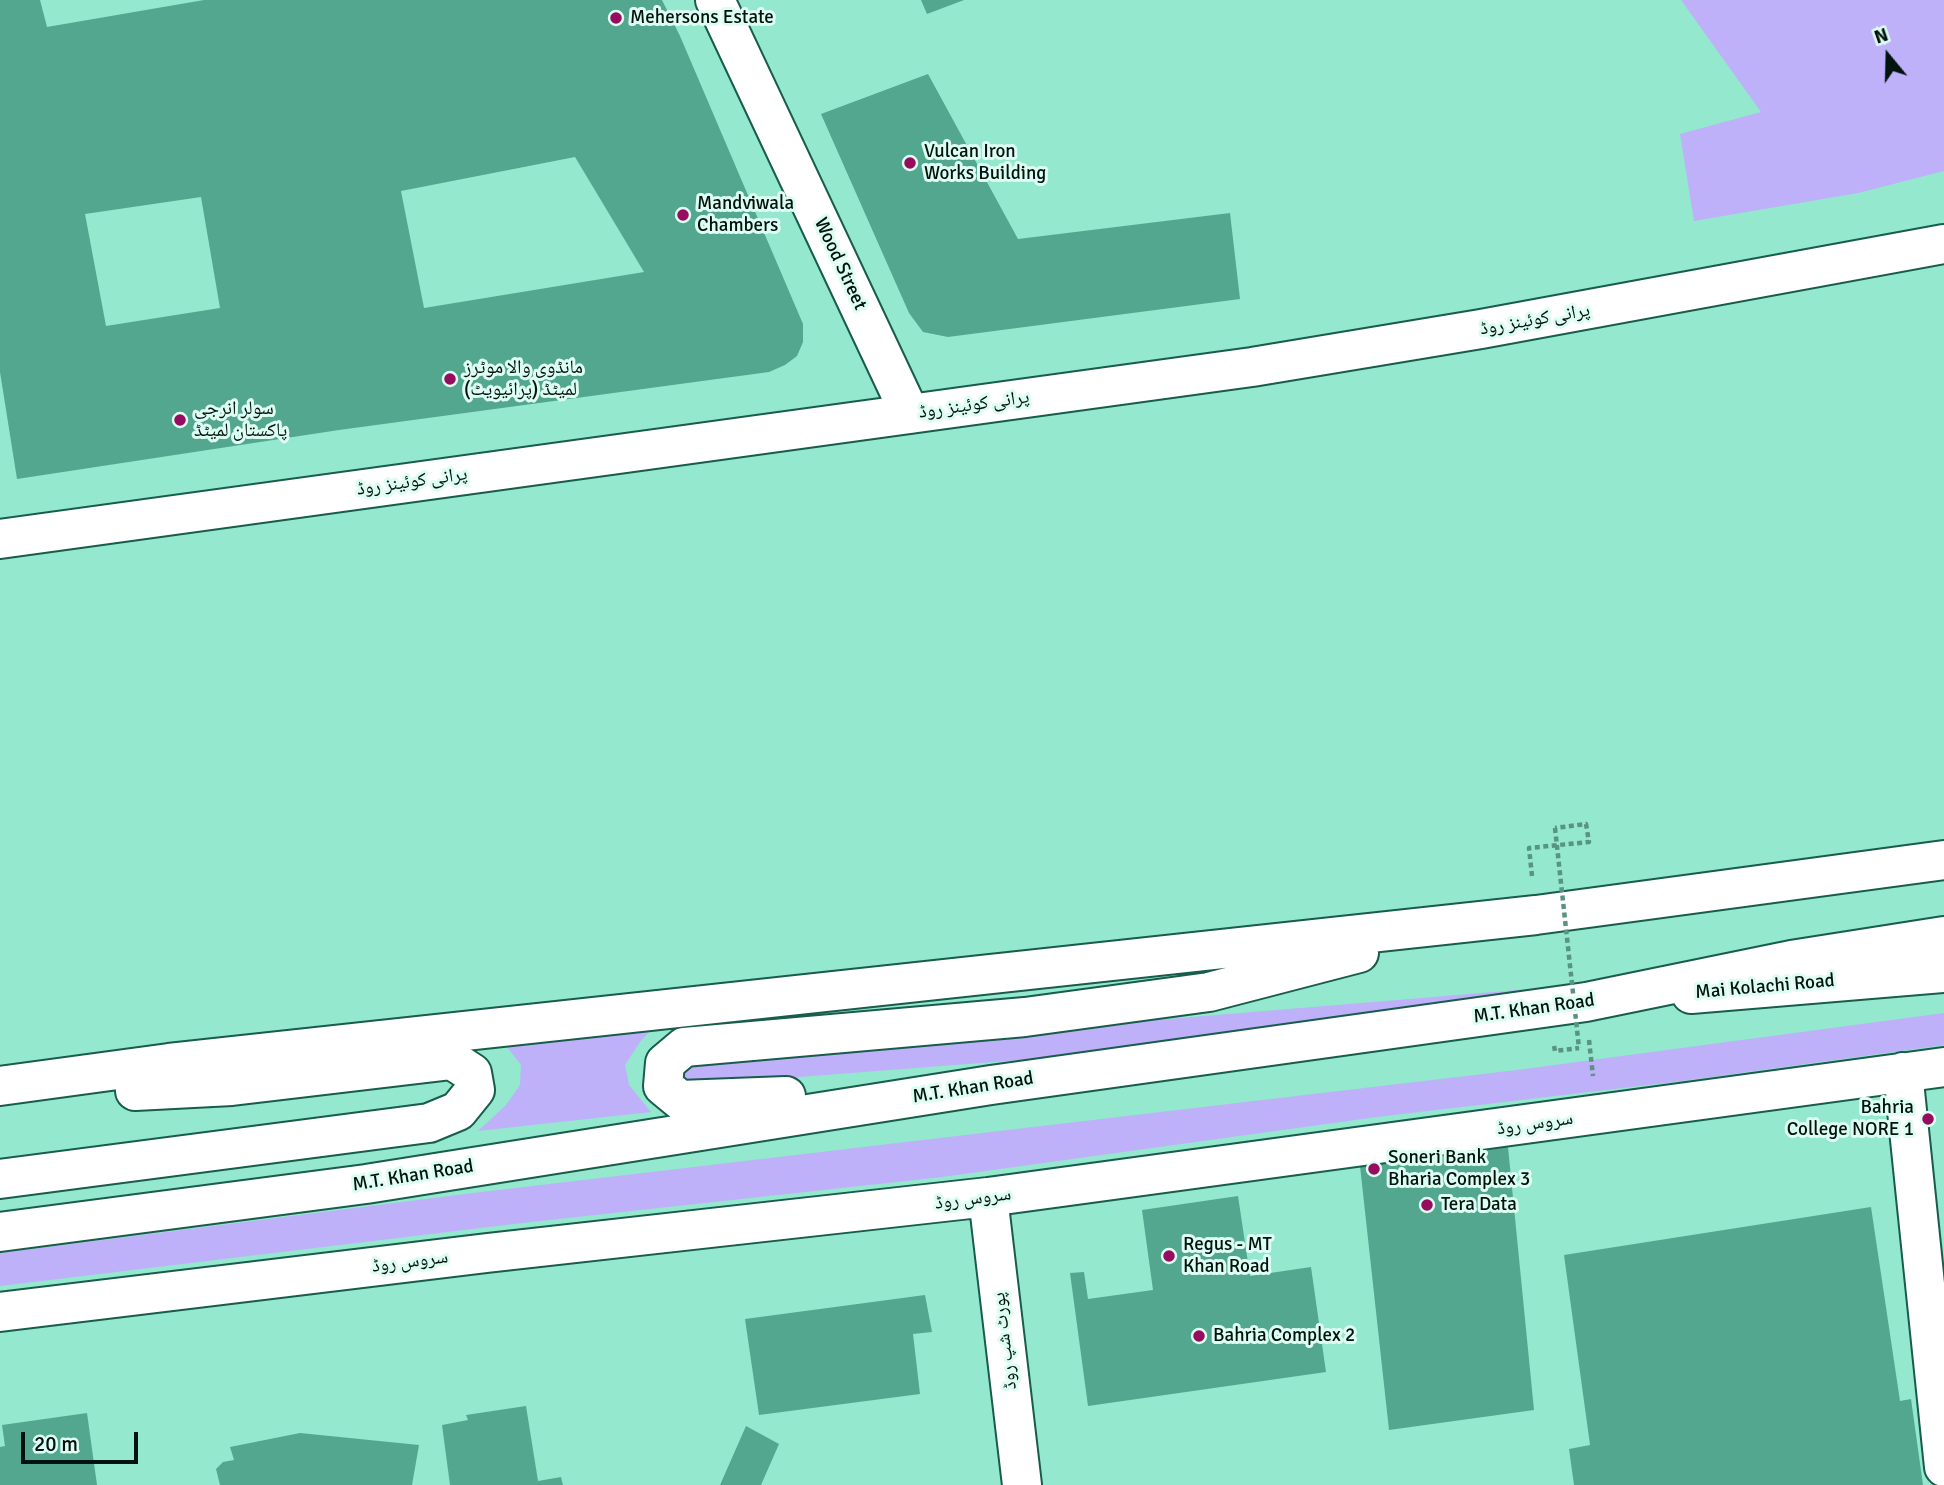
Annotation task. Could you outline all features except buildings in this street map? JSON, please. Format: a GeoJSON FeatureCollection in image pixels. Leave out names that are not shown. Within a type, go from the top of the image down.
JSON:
{"type":"FeatureCollection","features":[{"type":"Feature","properties":{"kind":"main road","name":"Wood Street"},"geometry":{"type":"LineString","coordinates":[[715,0],[910,414]]}},
{"type":"Feature","properties":{"kind":"main road","name":"پرانی کوئینز روڈ"},"geometry":{"type":"LineString","coordinates":[[0,539],[1252,367],[1786,275],[1944,244]]}},
{"type":"Feature","properties":{"kind":"main road"},"geometry":{"type":"LineString","coordinates":[[0,1086],[196,1060],[1486,920],[1944,860]]}},
{"type":"Feature","properties":{"kind":"main road"},"geometry":{"type":"LineString","coordinates":[[991,1085],[680,1100],[663,1086],[664,1063],[684,1047],[1024,1017],[1209,992],[1486,920]]}},
{"type":"Feature","properties":{"kind":"main road","name":"M.T. Khan Road"},"geometry":{"type":"LineString","coordinates":[[0,1232],[366,1184],[991,1085],[1587,1002],[1791,960],[1944,936]]}},
{"type":"Feature","properties":{"kind":"main road","name":"Mai Kolachi Road"},"geometry":{"type":"LineString","coordinates":[[1587,1002],[1944,973]]}},
{"type":"Feature","properties":{"kind":"main road"},"geometry":{"type":"LineString","coordinates":[[0,1099],[232,1086],[452,1060],[472,1073],[475,1090],[458,1111],[429,1123],[0,1179]]}},
{"type":"Feature","properties":{"kind":"main road","name":"سروس روڈ"},"geometry":{"type":"LineString","coordinates":[[0,1312],[474,1254],[988,1197],[1944,1067]]}},
{"type":"Feature","properties":{"kind":"main road"},"geometry":{"type":"LineString","coordinates":[[1903,1073],[1944,1467]]}},
{"type":"Feature","properties":{"kind":"main road","name":"پورٹ شپ روڈ"},"geometry":{"type":"LineString","coordinates":[[988,1197],[1021,1485]]}},
{"type":"Feature","properties":{"kind":"path"},"geometry":{"type":"LineString","coordinates":[[1529,849],[1588,842],[1586,824],[1555,828],[1578,1048]]}},
{"type":"Feature","properties":{"kind":"shaded area"},"geometry":{"type":"Polygon","coordinates":[[[1681,0],[1944,0],[1944,171],[1858,193],[1694,221],[1680,134],[1761,112],[1681,0]]]}},
{"type":"Feature","properties":{"kind":"shaded area"},"geometry":{"type":"Polygon","coordinates":[[[1553,987],[1252,1042],[683,1086],[676,1066],[688,1059],[1553,987]]]}},
{"type":"Feature","properties":{"kind":"shaded area"},"geometry":{"type":"Polygon","coordinates":[[[1944,1013],[1944,1045],[1682,1081],[1377,1117],[942,1177],[522,1223],[0,1286],[0,1253],[473,1193],[1517,1070],[1944,1013]]]}},
{"type":"Feature","properties":{"kind":"shaded area"},"geometry":{"type":"Polygon","coordinates":[[[659,1021],[640,1042],[625,1065],[629,1085],[651,1112],[478,1131],[506,1105],[520,1085],[521,1065],[504,1043],[659,1021]]]}},
{"type":"Feature","properties":{"kind":"place","name":"Mehersons Estate"},"geometry":{"type":"Point","coordinates":[616,18]}},
{"type":"Feature","properties":{"kind":"place","name":"Vulcan Iron Works Building"},"geometry":{"type":"Point","coordinates":[910,163]}},
{"type":"Feature","properties":{"kind":"place","name":"Mandviwala Chambers"},"geometry":{"type":"Point","coordinates":[683,215]}},
{"type":"Feature","properties":{"kind":"place","name":"مانڈوی والا موٹرز (پرائیویٹ) لمیٹڈ"},"geometry":{"type":"Point","coordinates":[450,379]}},
{"type":"Feature","properties":{"kind":"place","name":"سولر انرجی پاکستان لمیٹڈ"},"geometry":{"type":"Point","coordinates":[180,420]}},
{"type":"Feature","properties":{"kind":"place","name":"Bahria College NORE 1"},"geometry":{"type":"Point","coordinates":[1928,1119]}},
{"type":"Feature","properties":{"kind":"place","name":"Soneri Bank Bharia Complex 3"},"geometry":{"type":"Point","coordinates":[1374,1169]}},
{"type":"Feature","properties":{"kind":"place","name":"Tera Data"},"geometry":{"type":"Point","coordinates":[1427,1205]}},
{"type":"Feature","properties":{"kind":"place","name":"Regus - MT Khan Road"},"geometry":{"type":"Point","coordinates":[1169,1256]}},
{"type":"Feature","properties":{"kind":"place","name":"Bahria Complex 2"},"geometry":{"type":"Point","coordinates":[1199,1336]}}]}
